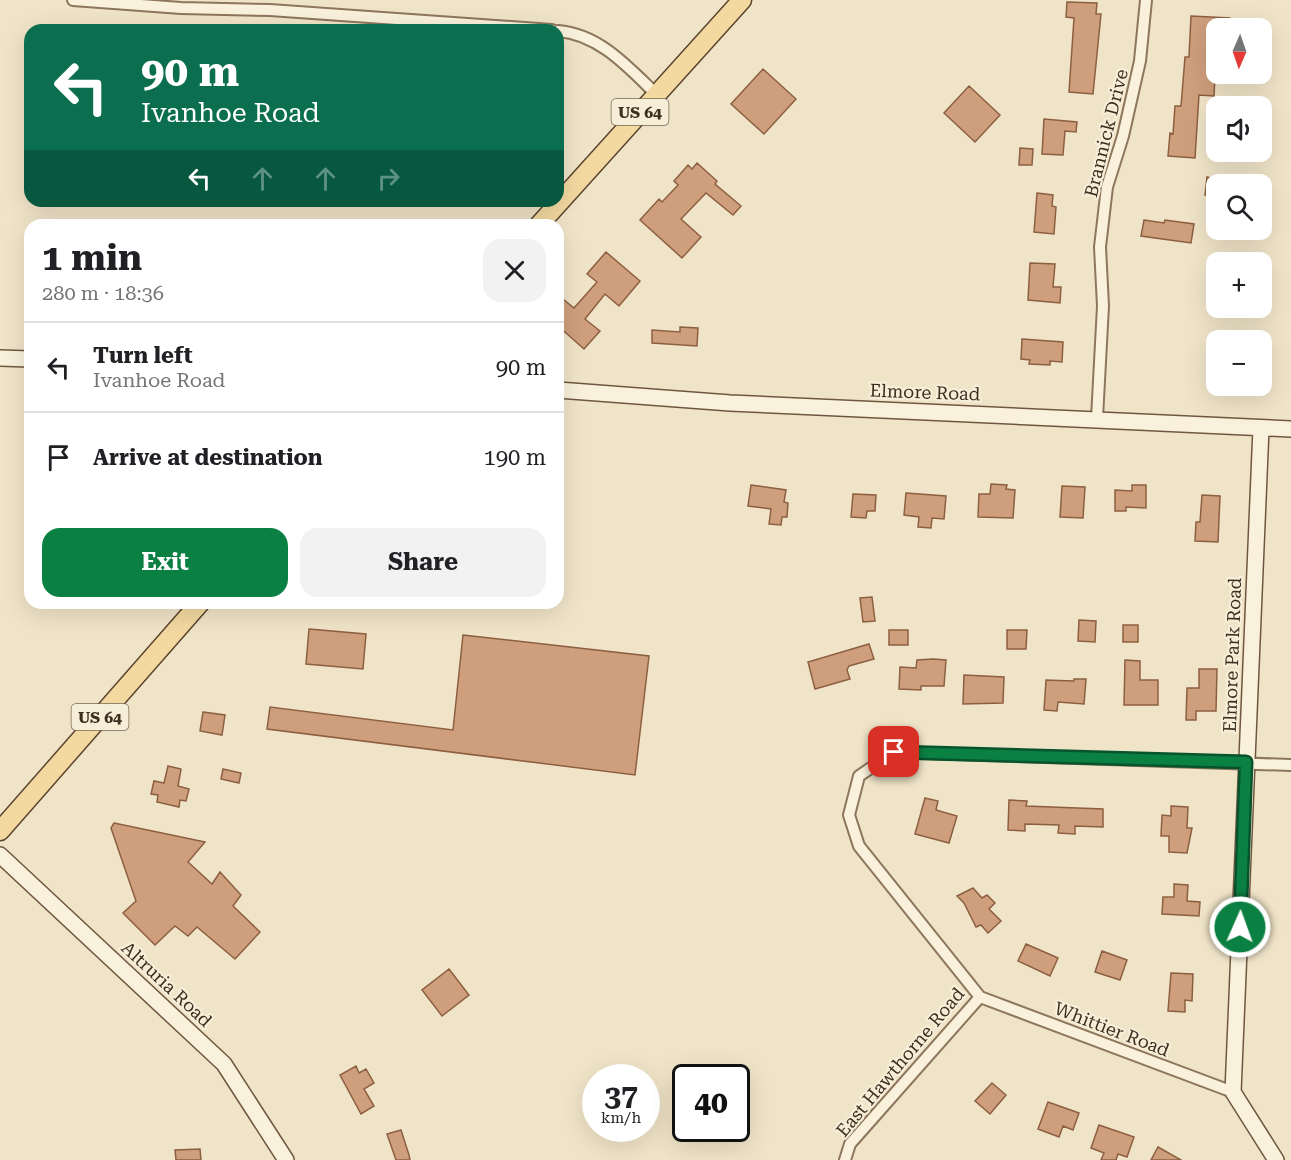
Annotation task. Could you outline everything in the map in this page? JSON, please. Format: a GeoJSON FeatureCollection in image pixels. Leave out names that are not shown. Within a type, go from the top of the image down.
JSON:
{"type":"FeatureCollection","features":[{"type":"Feature","properties":{"kind":"main road","name":"US 64"},"geometry":{"type":"LineString","coordinates":[[564,197],[742,0]]}},
{"type":"Feature","properties":{"kind":"main road","name":"US 64"},"geometry":{"type":"LineString","coordinates":[[544,219],[555,207]]}},
{"type":"Feature","properties":{"kind":"main road","name":"US 64"},"geometry":{"type":"LineString","coordinates":[[0,831],[195,609]]}},
{"type":"Feature","properties":{"kind":"street"},"geometry":{"type":"LineString","coordinates":[[73,0],[181,8],[270,10],[467,24]]}},
{"type":"Feature","properties":{"kind":"street","name":"Brannick Drive"},"geometry":{"type":"LineString","coordinates":[[1097,418],[1103,306],[1100,247],[1103,217],[1107,187],[1123,136],[1140,61],[1146,0]]}},
{"type":"Feature","properties":{"kind":"street"},"geometry":{"type":"LineString","coordinates":[[564,33],[585,38],[616,56],[656,94]]}},
{"type":"Feature","properties":{"kind":"street"},"geometry":{"type":"LineString","coordinates":[[0,358],[24,359]]}},
{"type":"Feature","properties":{"kind":"street","name":"Elmore Road"},"geometry":{"type":"LineString","coordinates":[[564,390],[730,403],[1097,418],[1291,429]]}},
{"type":"Feature","properties":{"kind":"street","name":"Elmore Park Road"},"geometry":{"type":"LineString","coordinates":[[1233,1092],[1261,428]]}},
{"type":"Feature","properties":{"kind":"street","name":"East Hawthorne Road"},"geometry":{"type":"LineString","coordinates":[[845,1160],[850,1144],[980,997],[858,846],[849,815],[859,776],[894,752],[1246,762]]}},
{"type":"Feature","properties":{"kind":"street"},"geometry":{"type":"LineString","coordinates":[[1246,762],[1291,765]]}},
{"type":"Feature","properties":{"kind":"street","name":"Altruria Road"},"geometry":{"type":"LineString","coordinates":[[0,855],[224,1064],[286,1160]]}},
{"type":"Feature","properties":{"kind":"street","name":"Whittier Road"},"geometry":{"type":"LineString","coordinates":[[980,997],[1233,1092]]}},
{"type":"Feature","properties":{"kind":"street"},"geometry":{"type":"LineString","coordinates":[[1233,1092],[1276,1160]]}},
{"type":"Feature","properties":{"kind":"building"},"geometry":{"type":"Polygon","coordinates":[[[1067,2],[1097,3],[1096,14],[1101,14],[1093,94],[1069,92],[1074,18],[1066,17],[1067,2]]]}},
{"type":"Feature","properties":{"kind":"building"},"geometry":{"type":"Polygon","coordinates":[[[1191,16],[1230,18],[1206,18],[1206,84],[1215,84],[1214,96],[1199,95],[1195,158],[1168,156],[1170,133],[1173,134],[1175,106],[1181,106],[1185,57],[1189,57],[1191,16]]]}},
{"type":"Feature","properties":{"kind":"building"},"geometry":{"type":"Polygon","coordinates":[[[763,69],[796,99],[764,134],[731,104],[763,69]]]}},
{"type":"Feature","properties":{"kind":"building"},"geometry":{"type":"Polygon","coordinates":[[[969,86],[1000,115],[975,142],[944,113],[969,86]]]}},
{"type":"Feature","properties":{"kind":"building"},"geometry":{"type":"Polygon","coordinates":[[[1044,119],[1077,122],[1076,132],[1065,131],[1063,155],[1042,154],[1044,119]]]}},
{"type":"Feature","properties":{"kind":"building"},"geometry":{"type":"Polygon","coordinates":[[[1020,148],[1033,149],[1032,165],[1019,165],[1020,148]]]}},
{"type":"Feature","properties":{"kind":"building"},"geometry":{"type":"Polygon","coordinates":[[[697,163],[717,181],[715,184],[741,206],[733,215],[706,193],[681,219],[701,237],[682,258],[640,220],[659,199],[662,202],[678,185],[674,181],[688,165],[692,169],[697,163]]]}},
{"type":"Feature","properties":{"kind":"building"},"geometry":{"type":"Polygon","coordinates":[[[1037,193],[1053,195],[1052,206],[1056,207],[1054,234],[1034,232],[1037,193]]]}},
{"type":"Feature","properties":{"kind":"building"},"geometry":{"type":"Polygon","coordinates":[[[1144,220],[1194,224],[1191,243],[1141,236],[1144,220]]]}},
{"type":"Feature","properties":{"kind":"building"},"geometry":{"type":"Polygon","coordinates":[[[606,252],[640,281],[619,306],[605,294],[585,319],[600,331],[584,349],[564,331],[564,300],[574,308],[597,282],[587,274],[606,252]]]}},
{"type":"Feature","properties":{"kind":"building"},"geometry":{"type":"Polygon","coordinates":[[[1030,263],[1055,264],[1053,287],[1061,287],[1060,303],[1028,300],[1030,263]]]}},
{"type":"Feature","properties":{"kind":"building"},"geometry":{"type":"Polygon","coordinates":[[[680,327],[698,328],[697,346],[652,343],[652,330],[680,332],[680,327]]]}},
{"type":"Feature","properties":{"kind":"building"},"geometry":{"type":"Polygon","coordinates":[[[1022,339],[1063,342],[1062,362],[1050,361],[1050,365],[1029,364],[1030,360],[1021,359],[1022,339]]]}},
{"type":"Feature","properties":{"kind":"building"},"geometry":{"type":"Polygon","coordinates":[[[991,484],[1007,485],[1006,489],[1015,490],[1013,518],[978,517],[979,494],[990,494],[991,484]]]}},
{"type":"Feature","properties":{"kind":"building"},"geometry":{"type":"Polygon","coordinates":[[[751,485],[786,490],[784,502],[788,503],[787,517],[782,517],[781,525],[769,524],[771,509],[748,506],[751,485]]]}},
{"type":"Feature","properties":{"kind":"building"},"geometry":{"type":"Polygon","coordinates":[[[1132,485],[1146,485],[1146,508],[1126,507],[1126,511],[1115,511],[1115,490],[1132,491],[1132,485]]]}},
{"type":"Feature","properties":{"kind":"building"},"geometry":{"type":"Polygon","coordinates":[[[1062,486],[1085,487],[1083,518],[1060,517],[1062,486]]]}},
{"type":"Feature","properties":{"kind":"building"},"geometry":{"type":"Polygon","coordinates":[[[906,493],[946,496],[944,519],[932,518],[931,528],[918,527],[919,517],[904,515],[906,493]]]}},
{"type":"Feature","properties":{"kind":"building"},"geometry":{"type":"Polygon","coordinates":[[[853,494],[876,495],[875,511],[867,511],[866,518],[851,517],[853,494]]]}},
{"type":"Feature","properties":{"kind":"building"},"geometry":{"type":"Polygon","coordinates":[[[1202,495],[1220,496],[1218,542],[1195,541],[1196,522],[1200,522],[1202,495]]]}},
{"type":"Feature","properties":{"kind":"building"},"geometry":{"type":"Polygon","coordinates":[[[872,597],[875,621],[863,622],[860,598],[872,597]]]}},
{"type":"Feature","properties":{"kind":"building"},"geometry":{"type":"Polygon","coordinates":[[[1079,620],[1096,621],[1095,642],[1078,641],[1079,620]]]}},
{"type":"Feature","properties":{"kind":"building"},"geometry":{"type":"Polygon","coordinates":[[[1123,625],[1138,625],[1138,642],[1123,642],[1123,625]]]}},
{"type":"Feature","properties":{"kind":"building"},"geometry":{"type":"Polygon","coordinates":[[[309,629],[366,634],[363,669],[306,664],[309,629]]]}},
{"type":"Feature","properties":{"kind":"building"},"geometry":{"type":"Polygon","coordinates":[[[889,630],[908,630],[908,645],[889,645],[889,630]]]}},
{"type":"Feature","properties":{"kind":"building"},"geometry":{"type":"Polygon","coordinates":[[[1007,630],[1027,630],[1026,649],[1007,649],[1007,630]]]}},
{"type":"Feature","properties":{"kind":"building"},"geometry":{"type":"Polygon","coordinates":[[[463,635],[649,656],[635,775],[267,729],[270,707],[453,730],[463,635]]]}},
{"type":"Feature","properties":{"kind":"building"},"geometry":{"type":"Polygon","coordinates":[[[869,644],[874,659],[849,666],[847,670],[850,679],[815,689],[808,662],[869,644]]]}},
{"type":"Feature","properties":{"kind":"building"},"geometry":{"type":"Polygon","coordinates":[[[917,660],[946,660],[944,686],[921,686],[921,690],[899,689],[900,667],[916,668],[917,660]]]}},
{"type":"Feature","properties":{"kind":"building"},"geometry":{"type":"Polygon","coordinates":[[[1125,660],[1140,661],[1140,680],[1158,680],[1158,705],[1124,705],[1125,660]]]}},
{"type":"Feature","properties":{"kind":"building"},"geometry":{"type":"Polygon","coordinates":[[[1199,669],[1217,669],[1216,711],[1196,711],[1196,720],[1186,720],[1187,688],[1199,688],[1199,669]]]}},
{"type":"Feature","properties":{"kind":"building"},"geometry":{"type":"Polygon","coordinates":[[[964,675],[1004,677],[1003,703],[963,704],[964,675]]]}},
{"type":"Feature","properties":{"kind":"building"},"geometry":{"type":"Polygon","coordinates":[[[1074,679],[1086,679],[1084,704],[1058,702],[1057,711],[1044,710],[1046,680],[1074,681],[1074,679]]]}},
{"type":"Feature","properties":{"kind":"building"},"geometry":{"type":"Polygon","coordinates":[[[203,712],[225,715],[222,735],[200,731],[203,712]]]}},
{"type":"Feature","properties":{"kind":"building"},"geometry":{"type":"Polygon","coordinates":[[[168,766],[181,769],[178,786],[189,789],[186,801],[180,800],[179,807],[157,802],[158,795],[151,794],[154,781],[164,783],[168,766]]]}},
{"type":"Feature","properties":{"kind":"building"},"geometry":{"type":"Polygon","coordinates":[[[223,769],[241,773],[239,783],[221,779],[223,769]]]}},
{"type":"Feature","properties":{"kind":"building"},"geometry":{"type":"Polygon","coordinates":[[[925,798],[938,801],[936,810],[957,816],[949,843],[915,834],[925,798]]]}},
{"type":"Feature","properties":{"kind":"building"},"geometry":{"type":"Polygon","coordinates":[[[1009,800],[1027,801],[1026,806],[1103,809],[1103,827],[1075,826],[1075,834],[1058,833],[1059,825],[1025,824],[1025,831],[1008,830],[1009,800]]]}},
{"type":"Feature","properties":{"kind":"building"},"geometry":{"type":"Polygon","coordinates":[[[1171,806],[1188,807],[1187,828],[1192,828],[1187,853],[1169,852],[1169,836],[1161,836],[1162,815],[1171,816],[1171,806]]]}},
{"type":"Feature","properties":{"kind":"building"},"geometry":{"type":"Polygon","coordinates":[[[114,823],[205,842],[188,862],[212,884],[220,872],[241,895],[233,906],[260,932],[235,959],[197,927],[188,936],[175,926],[155,945],[123,913],[136,901],[111,828],[114,823]]]}},
{"type":"Feature","properties":{"kind":"building"},"geometry":{"type":"Polygon","coordinates":[[[1174,884],[1188,885],[1187,901],[1200,902],[1199,916],[1162,914],[1163,897],[1174,897],[1174,884]]]}},
{"type":"Feature","properties":{"kind":"building"},"geometry":{"type":"Polygon","coordinates":[[[973,888],[982,898],[987,895],[995,903],[989,909],[1001,921],[988,933],[981,925],[976,927],[964,903],[957,896],[973,888]]]}},
{"type":"Feature","properties":{"kind":"building"},"geometry":{"type":"Polygon","coordinates":[[[1026,944],[1058,958],[1050,976],[1018,961],[1026,944]]]}},
{"type":"Feature","properties":{"kind":"building"},"geometry":{"type":"Polygon","coordinates":[[[1102,951],[1127,960],[1120,980],[1095,972],[1102,951]]]}},
{"type":"Feature","properties":{"kind":"building"},"geometry":{"type":"Polygon","coordinates":[[[449,969],[469,995],[442,1016],[422,990],[449,969]]]}},
{"type":"Feature","properties":{"kind":"building"},"geometry":{"type":"Polygon","coordinates":[[[1171,973],[1193,974],[1192,1001],[1185,1000],[1185,1012],[1168,1011],[1171,973]]]}},
{"type":"Feature","properties":{"kind":"building"},"geometry":{"type":"Polygon","coordinates":[[[356,1066],[359,1073],[366,1069],[374,1083],[364,1089],[374,1106],[361,1114],[340,1075],[356,1066]]]}},
{"type":"Feature","properties":{"kind":"building"},"geometry":{"type":"Polygon","coordinates":[[[992,1083],[1006,1095],[990,1114],[975,1101],[992,1083]]]}},
{"type":"Feature","properties":{"kind":"building"},"geometry":{"type":"Polygon","coordinates":[[[1048,1102],[1079,1113],[1073,1130],[1063,1126],[1059,1137],[1038,1129],[1048,1102]]]}},
{"type":"Feature","properties":{"kind":"building"},"geometry":{"type":"Polygon","coordinates":[[[1099,1125],[1134,1137],[1127,1157],[1118,1154],[1116,1160],[1101,1160],[1104,1153],[1091,1148],[1099,1125]]]}},
{"type":"Feature","properties":{"kind":"building"},"geometry":{"type":"Polygon","coordinates":[[[401,1130],[410,1160],[396,1160],[387,1134],[401,1130]]]}},
{"type":"Feature","properties":{"kind":"building"},"geometry":{"type":"Polygon","coordinates":[[[1158,1147],[1181,1160],[1151,1160],[1158,1147]]]}},
{"type":"Feature","properties":{"kind":"building"},"geometry":{"type":"Polygon","coordinates":[[[200,1149],[201,1160],[176,1160],[175,1150],[200,1149]]]}},
{"type":"Feature","properties":{"kind":"route"},"geometry":{"type":"LineString","coordinates":[[894,752],[1246,762],[1240,927]]}}]}
